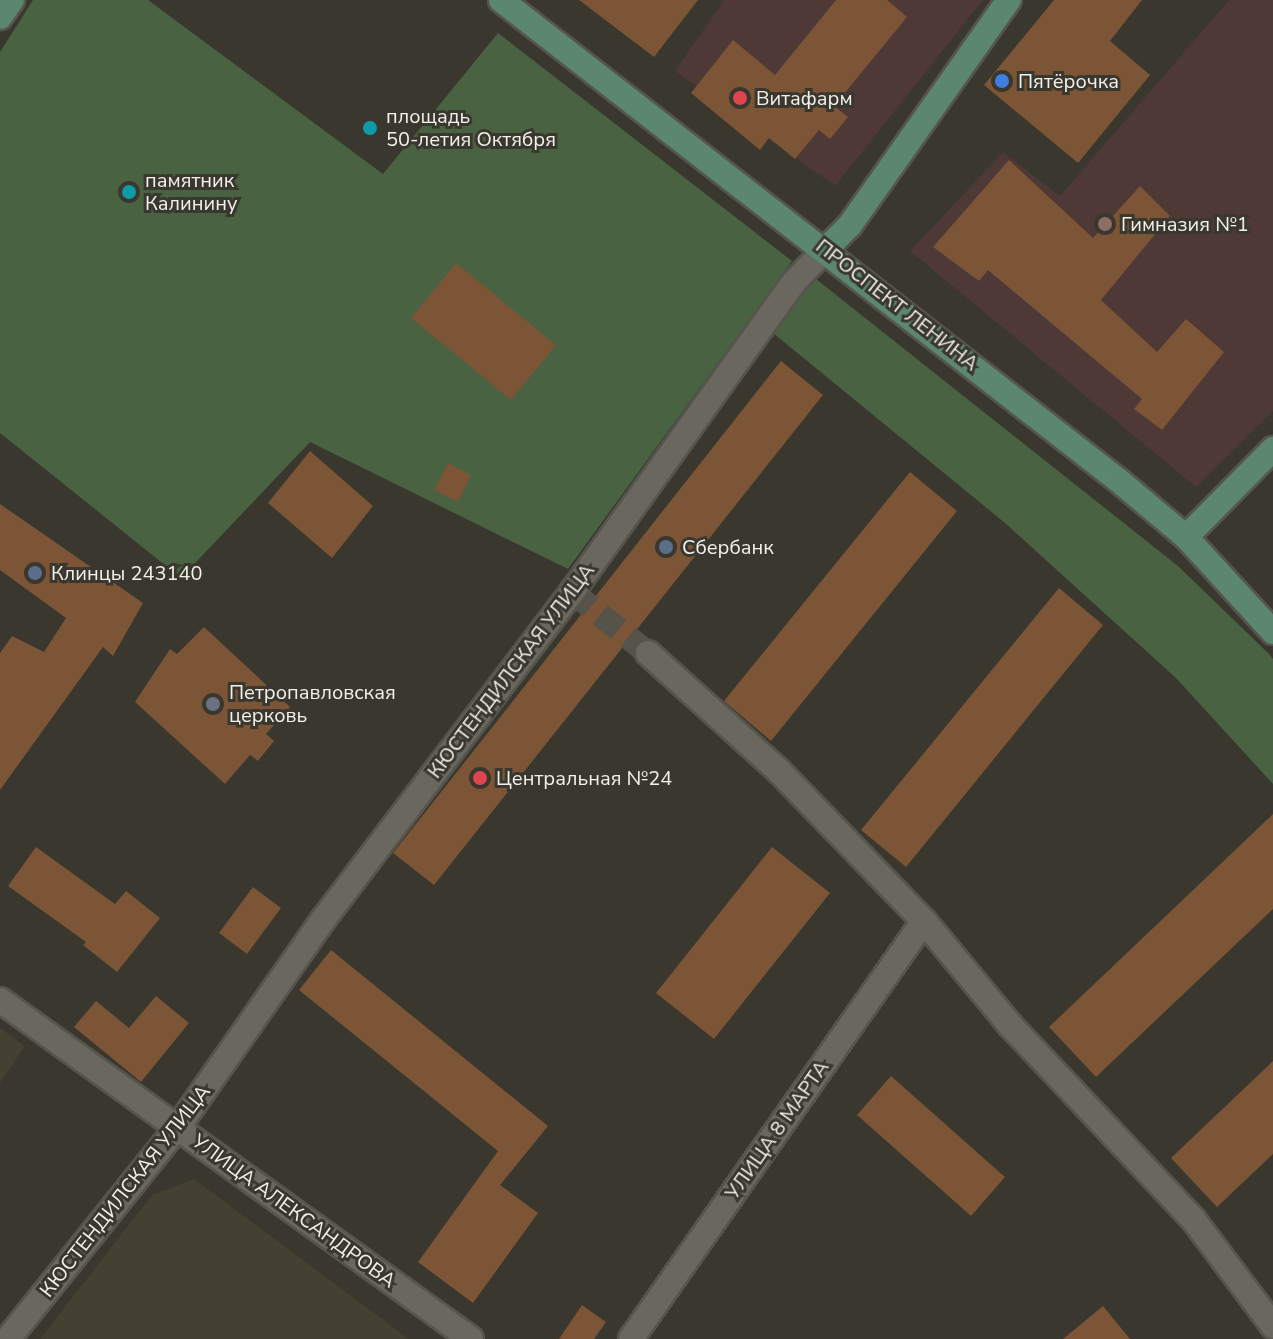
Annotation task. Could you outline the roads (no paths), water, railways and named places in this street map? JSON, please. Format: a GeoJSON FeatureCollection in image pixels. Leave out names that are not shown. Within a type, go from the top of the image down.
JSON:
{"type":"FeatureCollection","features":[{"type":"Feature","properties":{"kind":"main road"},"geometry":{"type":"LineString","coordinates":[[0,17],[12,0]]}},
{"type":"Feature","properties":{"kind":"main road","name":"ПРОСПЕКТ ЛЕНИНА"},"geometry":{"type":"LineString","coordinates":[[501,0],[826,249],[1186,537],[1273,632]]}},
{"type":"Feature","properties":{"kind":"main road","name":"КЮСТЕНДИЛСКАЯ УЛИЦА"},"geometry":{"type":"LineString","coordinates":[[826,249],[850,225],[1009,0]]}},
{"type":"Feature","properties":{"kind":"main road"},"geometry":{"type":"LineString","coordinates":[[1186,537],[1273,449]]}},
{"type":"Feature","properties":{"kind":"street","name":"КЮСТЕНДИЛСКАЯ УЛИЦА"},"geometry":{"type":"LineString","coordinates":[[8,1339],[178,1127],[323,920],[572,592],[793,283],[826,249]]}},
{"type":"Feature","properties":{"kind":"street"},"geometry":{"type":"LineString","coordinates":[[648,653],[779,771],[924,921],[1010,1025],[1193,1219],[1273,1326]]}},
{"type":"Feature","properties":{"kind":"street","name":"УЛИЦА 8 МАРТА"},"geometry":{"type":"LineString","coordinates":[[631,1339],[924,921]]}},
{"type":"Feature","properties":{"kind":"street","name":"УЛИЦА АЛЕКСАНДРОВА"},"geometry":{"type":"LineString","coordinates":[[0,1000],[471,1339]]}},
{"type":"Feature","properties":{"kind":"tunnel"},"geometry":{"type":"LineString","coordinates":[[572,592],[648,653]]}},
{"type":"Feature","properties":{"kind":"place","name":"Пятёрочка"},"geometry":{"type":"Point","coordinates":[1002,81]}},
{"type":"Feature","properties":{"kind":"place","name":"Витафарм"},"geometry":{"type":"Point","coordinates":[740,98]}},
{"type":"Feature","properties":{"kind":"place","name":"площадь 50-летия Октября"},"geometry":{"type":"Point","coordinates":[370,128]}},
{"type":"Feature","properties":{"kind":"place","name":"памятник Калинину"},"geometry":{"type":"Point","coordinates":[129,192]}},
{"type":"Feature","properties":{"kind":"place","name":"Гимназия №1"},"geometry":{"type":"Point","coordinates":[1105,224]}},
{"type":"Feature","properties":{"kind":"place","name":"Сбербанк"},"geometry":{"type":"Point","coordinates":[666,547]}},
{"type":"Feature","properties":{"kind":"place","name":"Клинцы 243140"},"geometry":{"type":"Point","coordinates":[35,573]}},
{"type":"Feature","properties":{"kind":"place","name":"Петропавловская церковь"},"geometry":{"type":"Point","coordinates":[213,704]}},
{"type":"Feature","properties":{"kind":"place","name":"Центральная №24"},"geometry":{"type":"Point","coordinates":[480,778]}}]}
